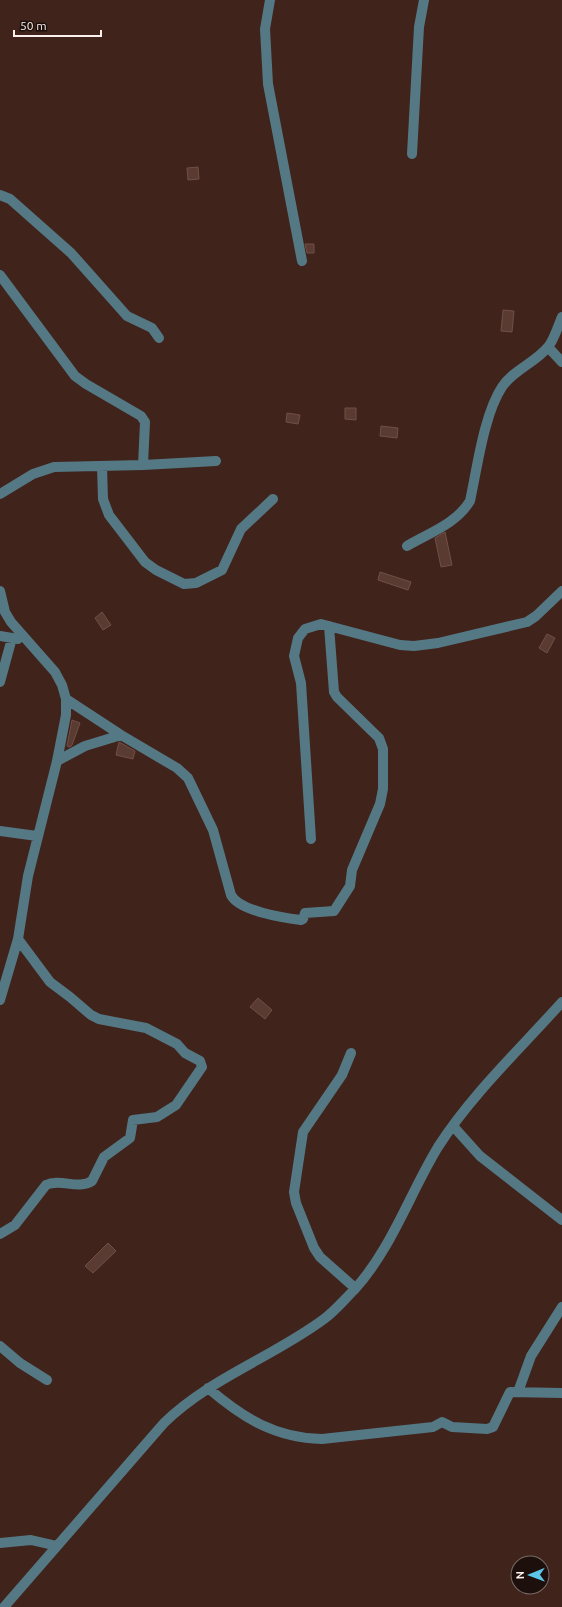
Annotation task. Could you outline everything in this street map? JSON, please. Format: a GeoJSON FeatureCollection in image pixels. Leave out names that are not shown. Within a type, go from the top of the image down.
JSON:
{"type":"FeatureCollection","features":[{"type":"Feature","properties":{"kind":"street"},"geometry":{"type":"LineString","coordinates":[[270,0],[265,29],[268,84],[302,261]]}},
{"type":"Feature","properties":{"kind":"street"},"geometry":{"type":"LineString","coordinates":[[412,154],[419,27],[424,0]]}},
{"type":"Feature","properties":{"kind":"street"},"geometry":{"type":"LineString","coordinates":[[0,195],[10,199],[63,245],[127,316],[152,328],[159,338]]}},
{"type":"Feature","properties":{"kind":"street"},"geometry":{"type":"LineString","coordinates":[[0,275],[75,376],[141,416],[145,422],[143,465]]}},
{"type":"Feature","properties":{"kind":"street"},"geometry":{"type":"LineString","coordinates":[[407,546],[457,518],[470,502],[490,413],[497,397],[503,386],[513,376],[548,347],[562,317]]}},
{"type":"Feature","properties":{"kind":"street"},"geometry":{"type":"LineString","coordinates":[[548,347],[562,362]]}},
{"type":"Feature","properties":{"kind":"street"},"geometry":{"type":"LineString","coordinates":[[0,494],[44,470],[54,467],[143,465],[216,461]]}},
{"type":"Feature","properties":{"kind":"street"},"geometry":{"type":"LineString","coordinates":[[102,466],[103,499],[109,515],[145,562],[156,570],[184,584],[196,583],[222,570],[241,529],[273,499]]}},
{"type":"Feature","properties":{"kind":"street"},"geometry":{"type":"LineString","coordinates":[[0,591],[2,602],[8,617],[55,672],[62,685],[66,699],[66,715],[57,761],[37,836],[23,899],[18,938],[0,1000]]}},
{"type":"Feature","properties":{"kind":"street"},"geometry":{"type":"LineString","coordinates":[[311,839],[301,683],[294,656],[294,647],[298,638],[305,629],[317,625],[329,626],[400,645],[426,646],[527,622],[536,616],[562,591]]}},
{"type":"Feature","properties":{"kind":"street"},"geometry":{"type":"LineString","coordinates":[[66,699],[121,735],[177,768],[188,778],[213,830],[231,895],[236,902],[272,916],[301,920],[303,919],[305,913],[334,911],[350,886],[352,870],[380,804],[383,789],[383,749],[379,738],[337,697],[334,692],[329,626]]}},
{"type":"Feature","properties":{"kind":"street"},"geometry":{"type":"LineString","coordinates":[[0,636],[27,640]]}},
{"type":"Feature","properties":{"kind":"street"},"geometry":{"type":"LineString","coordinates":[[0,682],[12,638]]}},
{"type":"Feature","properties":{"kind":"street"},"geometry":{"type":"LineString","coordinates":[[57,761],[85,746],[121,735]]}},
{"type":"Feature","properties":{"kind":"street"},"geometry":{"type":"LineString","coordinates":[[0,831],[37,836]]}},
{"type":"Feature","properties":{"kind":"street"},"geometry":{"type":"LineString","coordinates":[[0,1234],[15,1225],[50,1184],[82,1185],[92,1181],[104,1157],[130,1138],[133,1120],[158,1117],[176,1105],[202,1067],[200,1061],[185,1054],[177,1044],[146,1028],[99,1019],[91,1015],[50,982],[18,938]]}},
{"type":"Feature","properties":{"kind":"street"},"geometry":{"type":"LineString","coordinates":[[4,1607],[164,1423],[178,1409],[208,1388],[322,1320],[355,1288],[374,1265],[437,1149],[453,1126],[476,1097],[562,1002]]}},
{"type":"Feature","properties":{"kind":"street"},"geometry":{"type":"LineString","coordinates":[[351,1053],[342,1075],[303,1132],[294,1198],[314,1248],[320,1257],[355,1288]]}},
{"type":"Feature","properties":{"kind":"street"},"geometry":{"type":"LineString","coordinates":[[453,1126],[480,1156],[562,1220]]}},
{"type":"Feature","properties":{"kind":"street"},"geometry":{"type":"LineString","coordinates":[[518,1392],[531,1356],[562,1307]]}},
{"type":"Feature","properties":{"kind":"street"},"geometry":{"type":"LineString","coordinates":[[0,1346],[20,1363],[47,1380]]}},
{"type":"Feature","properties":{"kind":"street"},"geometry":{"type":"LineString","coordinates":[[208,1388],[238,1412],[272,1430],[304,1439],[322,1439],[433,1427],[442,1422],[452,1427],[487,1429],[493,1427],[497,1422],[510,1392],[562,1393]]}},
{"type":"Feature","properties":{"kind":"street"},"geometry":{"type":"LineString","coordinates":[[0,1543],[31,1540],[57,1546]]}},
{"type":"Feature","properties":{"kind":"building"},"geometry":{"type":"Polygon","coordinates":[[[198,167],[199,179],[188,180],[187,168],[198,167]]]}},
{"type":"Feature","properties":{"kind":"building"},"geometry":{"type":"Polygon","coordinates":[[[305,244],[314,244],[314,253],[307,253],[305,244]]]}},
{"type":"Feature","properties":{"kind":"building"},"geometry":{"type":"Polygon","coordinates":[[[503,310],[514,311],[512,332],[501,331],[503,310]]]}},
{"type":"Feature","properties":{"kind":"building"},"geometry":{"type":"Polygon","coordinates":[[[345,408],[356,408],[356,420],[345,419],[345,408]]]}},
{"type":"Feature","properties":{"kind":"building"},"geometry":{"type":"Polygon","coordinates":[[[287,413],[300,415],[298,424],[286,422],[287,413]]]}},
{"type":"Feature","properties":{"kind":"building"},"geometry":{"type":"Polygon","coordinates":[[[381,426],[398,428],[397,438],[380,436],[381,426]]]}},
{"type":"Feature","properties":{"kind":"building"},"geometry":{"type":"Polygon","coordinates":[[[445,532],[452,565],[441,567],[435,538],[445,532]]]}},
{"type":"Feature","properties":{"kind":"building"},"geometry":{"type":"Polygon","coordinates":[[[380,572],[411,582],[408,590],[378,580],[380,572]]]}},
{"type":"Feature","properties":{"kind":"building"},"geometry":{"type":"Polygon","coordinates":[[[102,612],[111,625],[103,630],[95,618],[102,612]]]}},
{"type":"Feature","properties":{"kind":"building"},"geometry":{"type":"Polygon","coordinates":[[[547,634],[555,638],[547,653],[539,648],[547,634]]]}},
{"type":"Feature","properties":{"kind":"building"},"geometry":{"type":"Polygon","coordinates":[[[72,720],[80,723],[70,747],[67,746],[72,720]]]}},
{"type":"Feature","properties":{"kind":"building"},"geometry":{"type":"Polygon","coordinates":[[[119,742],[135,751],[133,759],[116,755],[119,742]]]}},
{"type":"Feature","properties":{"kind":"building"},"geometry":{"type":"Polygon","coordinates":[[[258,998],[272,1010],[265,1019],[250,1007],[258,998]]]}},
{"type":"Feature","properties":{"kind":"building"},"geometry":{"type":"Polygon","coordinates":[[[108,1243],[116,1251],[93,1273],[85,1266],[108,1243]]]}}]}
